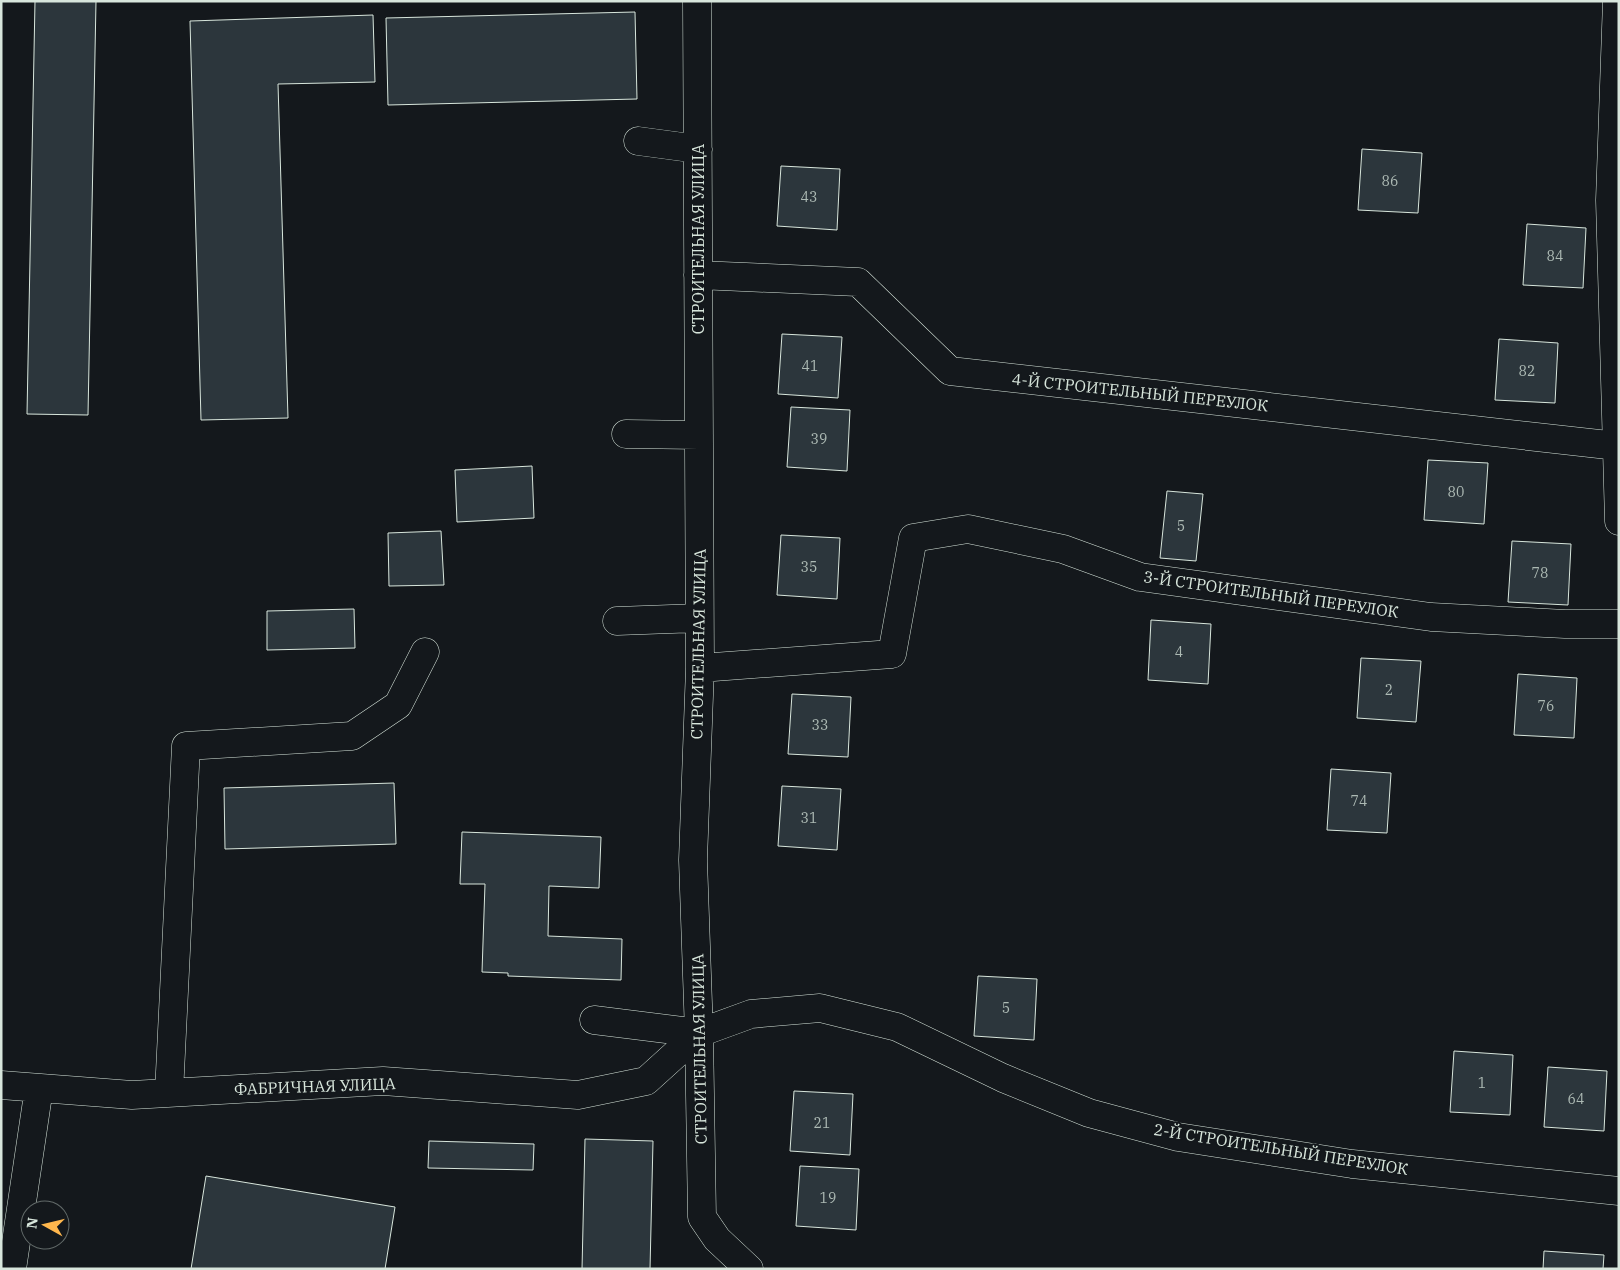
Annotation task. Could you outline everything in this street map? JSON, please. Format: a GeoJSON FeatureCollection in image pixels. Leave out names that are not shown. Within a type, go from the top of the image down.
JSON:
{"type":"FeatureCollection","features":[{"type":"Feature","properties":{"kind":"street","name":"СТРОИТЕЛЬНАЯ УЛИЦА"},"geometry":{"type":"LineString","coordinates":[[697,1],[700,668],[694,860],[700,1032],[702,1217],[717,1239],[749,1269]]}},
{"type":"Feature","properties":{"kind":"street"},"geometry":{"type":"LineString","coordinates":[[1617,1],[1614,200],[1616,446],[1619,521]]}},
{"type":"Feature","properties":{"kind":"street"},"geometry":{"type":"LineString","coordinates":[[638,141],[698,149]]}},
{"type":"Feature","properties":{"kind":"street","name":"4-Й СТРОИТЕЛЬНЫЙ ПЕРЕУЛОК"},"geometry":{"type":"LineString","coordinates":[[698,275],[858,282],[950,371],[1616,446]]}},
{"type":"Feature","properties":{"kind":"street"},"geometry":{"type":"LineString","coordinates":[[626,434],[699,435]]}},
{"type":"Feature","properties":{"kind":"street","name":"3-Й СТРОИТЕЛЬНЫЙ ПЕРЕУЛОК"},"geometry":{"type":"LineString","coordinates":[[700,668],[892,654],[913,538],[968,529],[1063,549],[1140,577],[1431,617],[1565,624],[1619,624]]}},
{"type":"Feature","properties":{"kind":"street"},"geometry":{"type":"LineString","coordinates":[[617,621],[699,618]]}},
{"type":"Feature","properties":{"kind":"street"},"geometry":{"type":"LineString","coordinates":[[168,1093],[186,746],[352,736],[398,704],[425,652]]}},
{"type":"Feature","properties":{"kind":"street","name":"2-Й СТРОИТЕЛЬНЫЙ ПЕРЕУЛОК"},"geometry":{"type":"LineString","coordinates":[[700,1032],[751,1014],[820,1008],[897,1027],[1003,1078],[1089,1113],[1178,1137],[1352,1164],[1619,1191]]}},
{"type":"Feature","properties":{"kind":"street"},"geometry":{"type":"LineString","coordinates":[[594,1020],[700,1032]]}},
{"type":"Feature","properties":{"kind":"street","name":"ФАБРИЧНАЯ УЛИЦА"},"geometry":{"type":"LineString","coordinates":[[1,1085],[132,1095],[383,1081],[578,1095],[646,1081],[700,1032]]}},
{"type":"Feature","properties":{"kind":"street"},"geometry":{"type":"LineString","coordinates":[[12,1269],[39,1088]]}},
{"type":"Feature","properties":{"kind":"building"},"geometry":{"type":"Polygon","coordinates":[[[35,1],[96,1],[88,415],[27,414],[35,1]]]}},
{"type":"Feature","properties":{"kind":"building"},"geometry":{"type":"Polygon","coordinates":[[[635,12],[637,99],[388,105],[386,18],[635,12]]]}},
{"type":"Feature","properties":{"kind":"building"},"geometry":{"type":"Polygon","coordinates":[[[373,15],[375,82],[278,84],[288,418],[201,420],[190,21],[373,15]]]}},
{"type":"Feature","properties":{"kind":"building"},"geometry":{"type":"Polygon","coordinates":[[[1362,149],[1422,153],[1418,213],[1358,210],[1362,149]]]}},
{"type":"Feature","properties":{"kind":"building"},"geometry":{"type":"Polygon","coordinates":[[[781,166],[840,169],[837,230],[777,226],[781,166]]]}},
{"type":"Feature","properties":{"kind":"building"},"geometry":{"type":"Polygon","coordinates":[[[1527,224],[1586,228],[1583,288],[1523,285],[1527,224]]]}},
{"type":"Feature","properties":{"kind":"building"},"geometry":{"type":"Polygon","coordinates":[[[782,334],[842,337],[838,398],[778,394],[782,334]]]}},
{"type":"Feature","properties":{"kind":"building"},"geometry":{"type":"Polygon","coordinates":[[[1499,339],[1558,343],[1555,403],[1495,400],[1499,339]]]}},
{"type":"Feature","properties":{"kind":"building"},"geometry":{"type":"Polygon","coordinates":[[[791,407],[850,410],[847,471],[787,467],[791,407]]]}},
{"type":"Feature","properties":{"kind":"building"},"geometry":{"type":"Polygon","coordinates":[[[1428,460],[1488,463],[1484,524],[1424,520],[1428,460]]]}},
{"type":"Feature","properties":{"kind":"building"},"geometry":{"type":"Polygon","coordinates":[[[532,466],[534,518],[457,522],[455,470],[532,466]]]}},
{"type":"Feature","properties":{"kind":"building"},"geometry":{"type":"Polygon","coordinates":[[[1167,491],[1203,494],[1196,561],[1160,558],[1167,491]]]}},
{"type":"Feature","properties":{"kind":"building"},"geometry":{"type":"Polygon","coordinates":[[[441,531],[444,585],[389,586],[388,533],[441,531]]]}},
{"type":"Feature","properties":{"kind":"building"},"geometry":{"type":"Polygon","coordinates":[[[781,535],[840,538],[837,599],[777,595],[781,535]]]}},
{"type":"Feature","properties":{"kind":"building"},"geometry":{"type":"Polygon","coordinates":[[[1512,541],[1571,544],[1568,605],[1508,602],[1512,541]]]}},
{"type":"Feature","properties":{"kind":"building"},"geometry":{"type":"Polygon","coordinates":[[[354,609],[355,648],[267,650],[267,611],[354,609]]]}},
{"type":"Feature","properties":{"kind":"building"},"geometry":{"type":"Polygon","coordinates":[[[1151,620],[1211,624],[1208,684],[1148,680],[1151,620]]]}},
{"type":"Feature","properties":{"kind":"building"},"geometry":{"type":"Polygon","coordinates":[[[1361,658],[1421,661],[1416,722],[1357,718],[1361,658]]]}},
{"type":"Feature","properties":{"kind":"building"},"geometry":{"type":"Polygon","coordinates":[[[1518,674],[1577,678],[1574,738],[1514,735],[1518,674]]]}},
{"type":"Feature","properties":{"kind":"building"},"geometry":{"type":"Polygon","coordinates":[[[792,694],[851,697],[848,757],[788,754],[792,694]]]}},
{"type":"Feature","properties":{"kind":"building"},"geometry":{"type":"Polygon","coordinates":[[[1331,769],[1391,773],[1387,833],[1327,830],[1331,769]]]}},
{"type":"Feature","properties":{"kind":"building"},"geometry":{"type":"Polygon","coordinates":[[[394,783],[396,844],[225,849],[224,788],[394,783]]]}},
{"type":"Feature","properties":{"kind":"building"},"geometry":{"type":"Polygon","coordinates":[[[782,786],[841,789],[837,850],[778,846],[782,786]]]}},
{"type":"Feature","properties":{"kind":"building"},"geometry":{"type":"Polygon","coordinates":[[[462,832],[601,837],[599,888],[549,886],[548,936],[622,939],[621,980],[508,976],[508,973],[482,972],[485,884],[460,884],[462,832]]]}},
{"type":"Feature","properties":{"kind":"building"},"geometry":{"type":"Polygon","coordinates":[[[978,976],[1037,979],[1034,1040],[974,1036],[978,976]]]}},
{"type":"Feature","properties":{"kind":"building"},"geometry":{"type":"Polygon","coordinates":[[[1454,1051],[1513,1055],[1510,1115],[1450,1112],[1454,1051]]]}},
{"type":"Feature","properties":{"kind":"building"},"geometry":{"type":"Polygon","coordinates":[[[1548,1067],[1607,1071],[1604,1131],[1544,1127],[1548,1067]]]}},
{"type":"Feature","properties":{"kind":"building"},"geometry":{"type":"Polygon","coordinates":[[[794,1091],[853,1094],[850,1155],[790,1151],[794,1091]]]}},
{"type":"Feature","properties":{"kind":"building"},"geometry":{"type":"Polygon","coordinates":[[[585,1139],[653,1141],[650,1269],[582,1269],[585,1139]]]}},
{"type":"Feature","properties":{"kind":"building"},"geometry":{"type":"Polygon","coordinates":[[[429,1141],[534,1144],[533,1170],[428,1168],[429,1141]]]}},
{"type":"Feature","properties":{"kind":"building"},"geometry":{"type":"Polygon","coordinates":[[[800,1166],[859,1169],[856,1230],[796,1226],[800,1166]]]}},
{"type":"Feature","properties":{"kind":"building"},"geometry":{"type":"Polygon","coordinates":[[[206,1176],[395,1207],[385,1269],[191,1269],[206,1176]]]}},
{"type":"Feature","properties":{"kind":"building"},"geometry":{"type":"Polygon","coordinates":[[[1544,1251],[1604,1255],[1603,1269],[1543,1269],[1544,1251]]]}}]}
